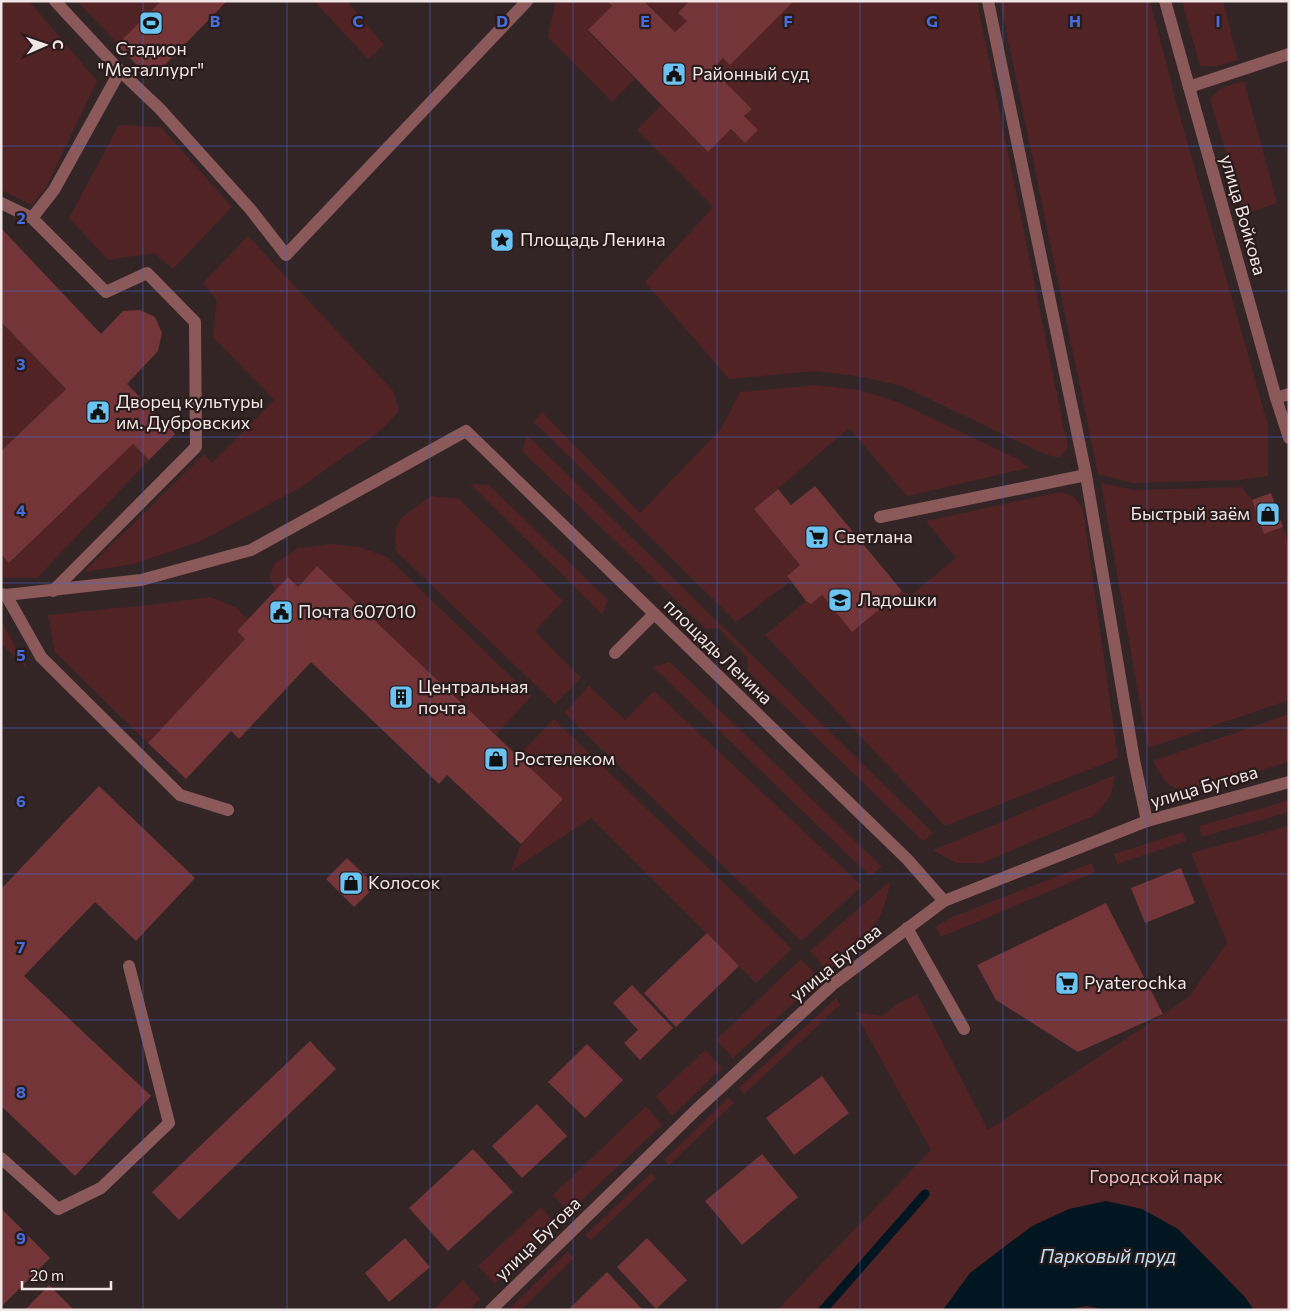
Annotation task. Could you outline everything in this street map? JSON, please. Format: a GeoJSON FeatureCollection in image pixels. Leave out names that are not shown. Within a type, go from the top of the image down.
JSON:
{"type":"FeatureCollection","features":[{"type":"Feature","properties":{"kind":"street"},"geometry":{"type":"LineString","coordinates":[[55,1],[120,71],[166,116],[251,210],[286,255],[527,1]]}},
{"type":"Feature","properties":{"kind":"street"},"geometry":{"type":"LineString","coordinates":[[988,1],[1086,475],[1134,760],[1147,821]]}},
{"type":"Feature","properties":{"kind":"street","name":"улица Войкова"},"geometry":{"type":"LineString","coordinates":[[1165,1],[1276,398],[1289,438]]}},
{"type":"Feature","properties":{"kind":"street"},"geometry":{"type":"LineString","coordinates":[[1189,87],[1289,54]]}},
{"type":"Feature","properties":{"kind":"street"},"geometry":{"type":"LineString","coordinates":[[32,218],[54,190],[120,71]]}},
{"type":"Feature","properties":{"kind":"street"},"geometry":{"type":"LineString","coordinates":[[1,203],[32,218],[106,292],[147,273],[194,322],[196,447],[52,591],[4,594],[41,657],[180,795],[228,810]]}},
{"type":"Feature","properties":{"kind":"street"},"geometry":{"type":"LineString","coordinates":[[1276,398],[1289,394]]}},
{"type":"Feature","properties":{"kind":"street","name":"площадь Ленина"},"geometry":{"type":"LineString","coordinates":[[52,591],[142,580],[251,550],[466,431],[907,859],[944,901]]}},
{"type":"Feature","properties":{"kind":"street"},"geometry":{"type":"LineString","coordinates":[[880,517],[1086,475]]}},
{"type":"Feature","properties":{"kind":"street"},"geometry":{"type":"LineString","coordinates":[[615,653],[654,614]]}},
{"type":"Feature","properties":{"kind":"street","name":"улица Бутова"},"geometry":{"type":"LineString","coordinates":[[491,1310],[696,1110],[825,992],[944,901],[1147,821],[1289,782]]}},
{"type":"Feature","properties":{"kind":"street"},"geometry":{"type":"LineString","coordinates":[[907,928],[964,1030]]}},
{"type":"Feature","properties":{"kind":"street"},"geometry":{"type":"LineString","coordinates":[[1,1158],[58,1209],[101,1188],[169,1123],[129,966]]}},
{"type":"Feature","properties":{"kind":"green space"},"geometry":{"type":"Polygon","coordinates":[[[1,1],[29,1],[97,81],[46,187],[32,205],[1,190],[1,1]]]}},
{"type":"Feature","properties":{"kind":"green space","name":"Стадион \"Металлург\""},"geometry":{"type":"Polygon","coordinates":[[[77,1],[227,1],[151,79],[77,1]]]}},
{"type":"Feature","properties":{"kind":"green space"},"geometry":{"type":"Polygon","coordinates":[[[314,1],[347,1],[384,45],[368,59],[314,1]]]}},
{"type":"Feature","properties":{"kind":"green space"},"geometry":{"type":"Polygon","coordinates":[[[556,1],[607,1],[612,6],[588,31],[635,79],[612,102],[548,37],[556,1]]]}},
{"type":"Feature","properties":{"kind":"green space"},"geometry":{"type":"Polygon","coordinates":[[[645,1],[689,1],[678,13],[687,21],[675,32],[645,1]]]}},
{"type":"Feature","properties":{"kind":"green space"},"geometry":{"type":"Polygon","coordinates":[[[794,1],[977,1],[1068,448],[1059,458],[1044,454],[902,386],[863,377],[816,371],[729,379],[645,282],[713,207],[637,130],[661,105],[708,152],[731,129],[745,143],[758,130],[744,116],[751,108],[712,69],[723,58],[730,65],[794,1]]]}},
{"type":"Feature","properties":{"kind":"green space"},"geometry":{"type":"Polygon","coordinates":[[[1000,1],[1150,1],[1181,120],[1268,425],[1268,476],[1242,480],[1133,483],[1098,474],[1000,1]]]}},
{"type":"Feature","properties":{"kind":"green space"},"geometry":{"type":"Polygon","coordinates":[[[1182,1],[1223,1],[1238,60],[1216,66],[1200,66],[1182,1]]]}},
{"type":"Feature","properties":{"kind":"green space"},"geometry":{"type":"Polygon","coordinates":[[[1244,81],[1277,203],[1244,214],[1210,99],[1221,88],[1244,81]]]}},
{"type":"Feature","properties":{"kind":"green space"},"geometry":{"type":"Polygon","coordinates":[[[119,125],[161,127],[232,207],[173,269],[154,253],[108,260],[69,218],[119,125]]]}},
{"type":"Feature","properties":{"kind":"green space"},"geometry":{"type":"Polygon","coordinates":[[[248,236],[394,392],[399,411],[379,432],[301,487],[201,541],[134,564],[84,572],[204,454],[212,463],[274,400],[213,337],[217,300],[203,283],[248,236]]]}},
{"type":"Feature","properties":{"kind":"green space"},"geometry":{"type":"Polygon","coordinates":[[[1,322],[66,389],[1,451],[1,322]]]}},
{"type":"Feature","properties":{"kind":"green space"},"geometry":{"type":"Polygon","coordinates":[[[816,385],[859,390],[895,401],[1018,459],[1028,468],[907,496],[849,428],[754,509],[800,565],[787,576],[791,581],[736,622],[534,422],[542,412],[640,513],[721,429],[740,392],[816,385]]]}},
{"type":"Feature","properties":{"kind":"green space"},"geometry":{"type":"Polygon","coordinates":[[[527,435],[933,833],[923,841],[748,671],[748,658],[718,628],[706,629],[522,451],[527,435]]]}},
{"type":"Feature","properties":{"kind":"green space"},"geometry":{"type":"Polygon","coordinates":[[[133,444],[149,460],[37,578],[6,578],[1,576],[1,554],[10,563],[133,444]]]}},
{"type":"Feature","properties":{"kind":"green space"},"geometry":{"type":"Polygon","coordinates":[[[1101,483],[1134,490],[1242,487],[1252,500],[1264,534],[1283,527],[1289,545],[1289,700],[1148,748],[1101,483]]]}},
{"type":"Feature","properties":{"kind":"green space"},"geometry":{"type":"Polygon","coordinates":[[[470,484],[489,485],[608,600],[602,614],[470,484]]]}},
{"type":"Feature","properties":{"kind":"green space"},"geometry":{"type":"Polygon","coordinates":[[[1060,492],[1073,496],[1083,509],[1118,758],[945,826],[765,635],[806,601],[811,604],[822,595],[852,631],[902,591],[911,595],[956,558],[926,521],[1060,492]]]}},
{"type":"Feature","properties":{"kind":"green space"},"geometry":{"type":"Polygon","coordinates":[[[431,496],[459,499],[563,601],[535,631],[581,678],[555,704],[395,550],[396,529],[401,518],[431,496]]]}},
{"type":"Feature","properties":{"kind":"green space"},"geometry":{"type":"Polygon","coordinates":[[[332,544],[359,547],[387,557],[531,696],[496,735],[317,566],[298,587],[275,591],[269,577],[275,563],[299,548],[332,544]]]}},
{"type":"Feature","properties":{"kind":"green space"},"geometry":{"type":"Polygon","coordinates":[[[210,597],[237,608],[248,620],[245,639],[148,743],[55,652],[48,615],[210,597]]]}},
{"type":"Feature","properties":{"kind":"green space"},"geometry":{"type":"Polygon","coordinates":[[[1,621],[28,669],[1,644],[1,621]]]}},
{"type":"Feature","properties":{"kind":"green space"},"geometry":{"type":"Polygon","coordinates":[[[670,662],[882,867],[870,876],[653,667],[670,662]]]}},
{"type":"Feature","properties":{"kind":"green space"},"geometry":{"type":"Polygon","coordinates":[[[589,686],[625,720],[654,691],[862,886],[801,941],[564,713],[589,686]]]}},
{"type":"Feature","properties":{"kind":"green space"},"geometry":{"type":"Polygon","coordinates":[[[1289,714],[1289,762],[1193,790],[1184,790],[1168,783],[1153,761],[1289,714]]]}},
{"type":"Feature","properties":{"kind":"green space"},"geometry":{"type":"Polygon","coordinates":[[[554,719],[792,949],[756,983],[591,818],[511,871],[521,844],[563,799],[518,756],[554,719]]]}},
{"type":"Feature","properties":{"kind":"green space"},"geometry":{"type":"Polygon","coordinates":[[[1115,775],[1111,795],[1095,815],[982,863],[956,863],[933,850],[1115,775]]]}},
{"type":"Feature","properties":{"kind":"green space"},"geometry":{"type":"Polygon","coordinates":[[[1287,801],[1289,812],[1202,837],[1199,826],[1287,801]]]}},
{"type":"Feature","properties":{"kind":"green space","name":"Городской парк"},"geometry":{"type":"Polygon","coordinates":[[[1289,826],[1289,1310],[777,1310],[931,1150],[855,1012],[882,1016],[894,1006],[917,994],[988,1130],[1189,997],[1227,943],[1191,853],[1289,826]]]}},
{"type":"Feature","properties":{"kind":"green space"},"geometry":{"type":"Polygon","coordinates":[[[1183,832],[1186,841],[1117,864],[1114,854],[1183,832]]]}},
{"type":"Feature","properties":{"kind":"green space"},"geometry":{"type":"Polygon","coordinates":[[[1092,863],[1095,872],[941,937],[935,927],[952,917],[1092,863]]]}},
{"type":"Feature","properties":{"kind":"green space"},"geometry":{"type":"Polygon","coordinates":[[[890,881],[882,911],[869,933],[861,943],[828,972],[810,951],[890,881]]]}},
{"type":"Feature","properties":{"kind":"green space"},"geometry":{"type":"Polygon","coordinates":[[[801,959],[820,979],[733,1058],[716,1040],[801,959]]]}},
{"type":"Feature","properties":{"kind":"green space"},"geometry":{"type":"Polygon","coordinates":[[[836,998],[840,1005],[744,1094],[739,1088],[836,998]]]}},
{"type":"Feature","properties":{"kind":"green space"},"geometry":{"type":"Polygon","coordinates":[[[705,1050],[722,1068],[672,1116],[656,1096],[705,1050]]]}},
{"type":"Feature","properties":{"kind":"green space"},"geometry":{"type":"Polygon","coordinates":[[[728,1098],[734,1103],[669,1165],[664,1160],[728,1098]]]}},
{"type":"Feature","properties":{"kind":"green space"},"geometry":{"type":"Polygon","coordinates":[[[646,1106],[662,1125],[569,1212],[553,1195],[646,1106]]]}},
{"type":"Feature","properties":{"kind":"green space"},"geometry":{"type":"Polygon","coordinates":[[[651,1173],[656,1178],[591,1240],[585,1235],[651,1173]]]}},
{"type":"Feature","properties":{"kind":"green space"},"geometry":{"type":"Polygon","coordinates":[[[541,1207],[556,1224],[495,1284],[478,1266],[541,1207]]]}},
{"type":"Feature","properties":{"kind":"green space"},"geometry":{"type":"Polygon","coordinates":[[[568,1251],[574,1258],[521,1310],[508,1310],[568,1251]]]}},
{"type":"Feature","properties":{"kind":"green space"},"geometry":{"type":"Polygon","coordinates":[[[463,1280],[480,1299],[469,1310],[433,1310],[463,1280]]]}},
{"type":"Feature","properties":{"kind":"water","name":"Парковый пруд"},"geometry":{"type":"Polygon","coordinates":[[[1106,1201],[1142,1209],[1178,1229],[1244,1296],[1254,1310],[1106,1310],[1087,1306],[1064,1310],[943,1310],[970,1273],[1032,1226],[1069,1209],[1106,1201]]]}},
{"type":"Feature","properties":{"kind":"building","name":"Стадион \"Металлург\""},"geometry":{"type":"Polygon","coordinates":[[[161,1],[227,1],[151,79],[117,45],[161,1]]]}},
{"type":"Feature","properties":{"kind":"building","name":"Районный суд"},"geometry":{"type":"Polygon","coordinates":[[[607,1],[644,1],[675,32],[687,21],[678,13],[689,1],[794,1],[730,65],[723,58],[712,69],[752,109],[744,116],[758,130],[745,143],[731,129],[708,152],[588,30],[612,6],[607,1]]]}},
{"type":"Feature","properties":{"kind":"building","name":"Дворец культуры им. Дубровских"},"geometry":{"type":"Polygon","coordinates":[[[1,228],[101,334],[123,311],[140,310],[155,317],[162,333],[158,351],[127,384],[175,434],[149,460],[133,444],[9,563],[1,554],[1,451],[66,389],[1,322],[1,228]]]}},
{"type":"Feature","properties":{"kind":"building","name":"Светлана"},"geometry":{"type":"Polygon","coordinates":[[[815,486],[902,591],[852,632],[822,595],[811,604],[806,601],[787,576],[800,565],[754,509],[778,489],[791,505],[815,486]]]}},
{"type":"Feature","properties":{"kind":"building","name":"Быстрый заём"},"geometry":{"type":"Polygon","coordinates":[[[1271,493],[1283,527],[1264,534],[1252,500],[1271,493]]]}},
{"type":"Feature","properties":{"kind":"building","name":"Центральная почта"},"geometry":{"type":"Polygon","coordinates":[[[317,566],[563,799],[521,844],[447,775],[439,784],[311,662],[239,739],[231,731],[186,779],[148,743],[245,639],[237,631],[288,577],[298,587],[317,566]]]}},
{"type":"Feature","properties":{"kind":"building"},"geometry":{"type":"Polygon","coordinates":[[[99,786],[195,878],[136,941],[95,902],[24,976],[151,1096],[75,1176],[1,1106],[1,889],[99,786]]]}},
{"type":"Feature","properties":{"kind":"building","name":"Колосок"},"geometry":{"type":"Polygon","coordinates":[[[347,858],[376,886],[354,907],[326,879],[347,858]]]}},
{"type":"Feature","properties":{"kind":"building"},"geometry":{"type":"Polygon","coordinates":[[[1181,868],[1195,903],[1145,923],[1131,888],[1181,868]]]}},
{"type":"Feature","properties":{"kind":"building","name":"Pyaterochka"},"geometry":{"type":"Polygon","coordinates":[[[1106,903],[1163,1014],[1078,1052],[996,1000],[977,965],[1106,903]]]}},
{"type":"Feature","properties":{"kind":"building"},"geometry":{"type":"Polygon","coordinates":[[[707,933],[739,966],[676,1027],[644,993],[707,933]]]}},
{"type":"Feature","properties":{"kind":"building"},"geometry":{"type":"Polygon","coordinates":[[[632,985],[673,1028],[640,1060],[624,1043],[638,1030],[613,1003],[632,985]]]}},
{"type":"Feature","properties":{"kind":"building"},"geometry":{"type":"Polygon","coordinates":[[[310,1041],[336,1069],[179,1220],[152,1192],[310,1041]]]}},
{"type":"Feature","properties":{"kind":"building"},"geometry":{"type":"Polygon","coordinates":[[[587,1044],[623,1080],[585,1118],[548,1082],[587,1044]]]}},
{"type":"Feature","properties":{"kind":"building"},"geometry":{"type":"Polygon","coordinates":[[[822,1076],[849,1113],[794,1155],[766,1118],[822,1076]]]}},
{"type":"Feature","properties":{"kind":"building"},"geometry":{"type":"Polygon","coordinates":[[[537,1104],[567,1136],[522,1178],[492,1146],[537,1104]]]}},
{"type":"Feature","properties":{"kind":"building"},"geometry":{"type":"Polygon","coordinates":[[[473,1149],[513,1192],[448,1251],[409,1208],[473,1149]]]}},
{"type":"Feature","properties":{"kind":"building"},"geometry":{"type":"Polygon","coordinates":[[[762,1154],[798,1197],[742,1245],[705,1201],[762,1154]]]}},
{"type":"Feature","properties":{"kind":"building"},"geometry":{"type":"Polygon","coordinates":[[[1,1208],[50,1258],[1,1307],[1,1208]]]}},
{"type":"Feature","properties":{"kind":"building"},"geometry":{"type":"Polygon","coordinates":[[[405,1238],[430,1267],[389,1302],[365,1273],[405,1238]]]}},
{"type":"Feature","properties":{"kind":"building"},"geometry":{"type":"Polygon","coordinates":[[[647,1238],[687,1280],[656,1309],[617,1267],[647,1238]]]}},
{"type":"Feature","properties":{"kind":"building"},"geometry":{"type":"Polygon","coordinates":[[[607,1272],[643,1310],[568,1310],[607,1272]]]}},
{"type":"Feature","properties":{"kind":"building"},"geometry":{"type":"Polygon","coordinates":[[[49,1285],[74,1310],[25,1310],[49,1285]]]}},
{"type":"Feature","properties":{"kind":"waterway"},"geometry":{"type":"LineString","coordinates":[[823,1310],[925,1194]]}},
{"type":"Feature","properties":{"kind":"place","name":"Стадион \"Металлург\""},"geometry":{"type":"Point","coordinates":[151,23]}},
{"type":"Feature","properties":{"kind":"place","name":"Районный суд"},"geometry":{"type":"Point","coordinates":[674,74]}},
{"type":"Feature","properties":{"kind":"place","name":"Площадь Ленина"},"geometry":{"type":"Point","coordinates":[502,240]}},
{"type":"Feature","properties":{"kind":"place","name":"Дворец культуры им. Дубровских"},"geometry":{"type":"Point","coordinates":[98,412]}},
{"type":"Feature","properties":{"kind":"place","name":"Быстрый заём"},"geometry":{"type":"Point","coordinates":[1268,514]}},
{"type":"Feature","properties":{"kind":"place","name":"Светлана"},"geometry":{"type":"Point","coordinates":[817,537]}},
{"type":"Feature","properties":{"kind":"place","name":"Ладошки"},"geometry":{"type":"Point","coordinates":[840,600]}},
{"type":"Feature","properties":{"kind":"place","name":"Почта 607010"},"geometry":{"type":"Point","coordinates":[281,612]}},
{"type":"Feature","properties":{"kind":"place","name":"Центральная почта"},"geometry":{"type":"Point","coordinates":[401,697]}},
{"type":"Feature","properties":{"kind":"place","name":"Ростелеком"},"geometry":{"type":"Point","coordinates":[496,759]}},
{"type":"Feature","properties":{"kind":"place","name":"Колосок"},"geometry":{"type":"Point","coordinates":[351,883]}},
{"type":"Feature","properties":{"kind":"place","name":"Pyaterochka"},"geometry":{"type":"Point","coordinates":[1067,983]}}]}
